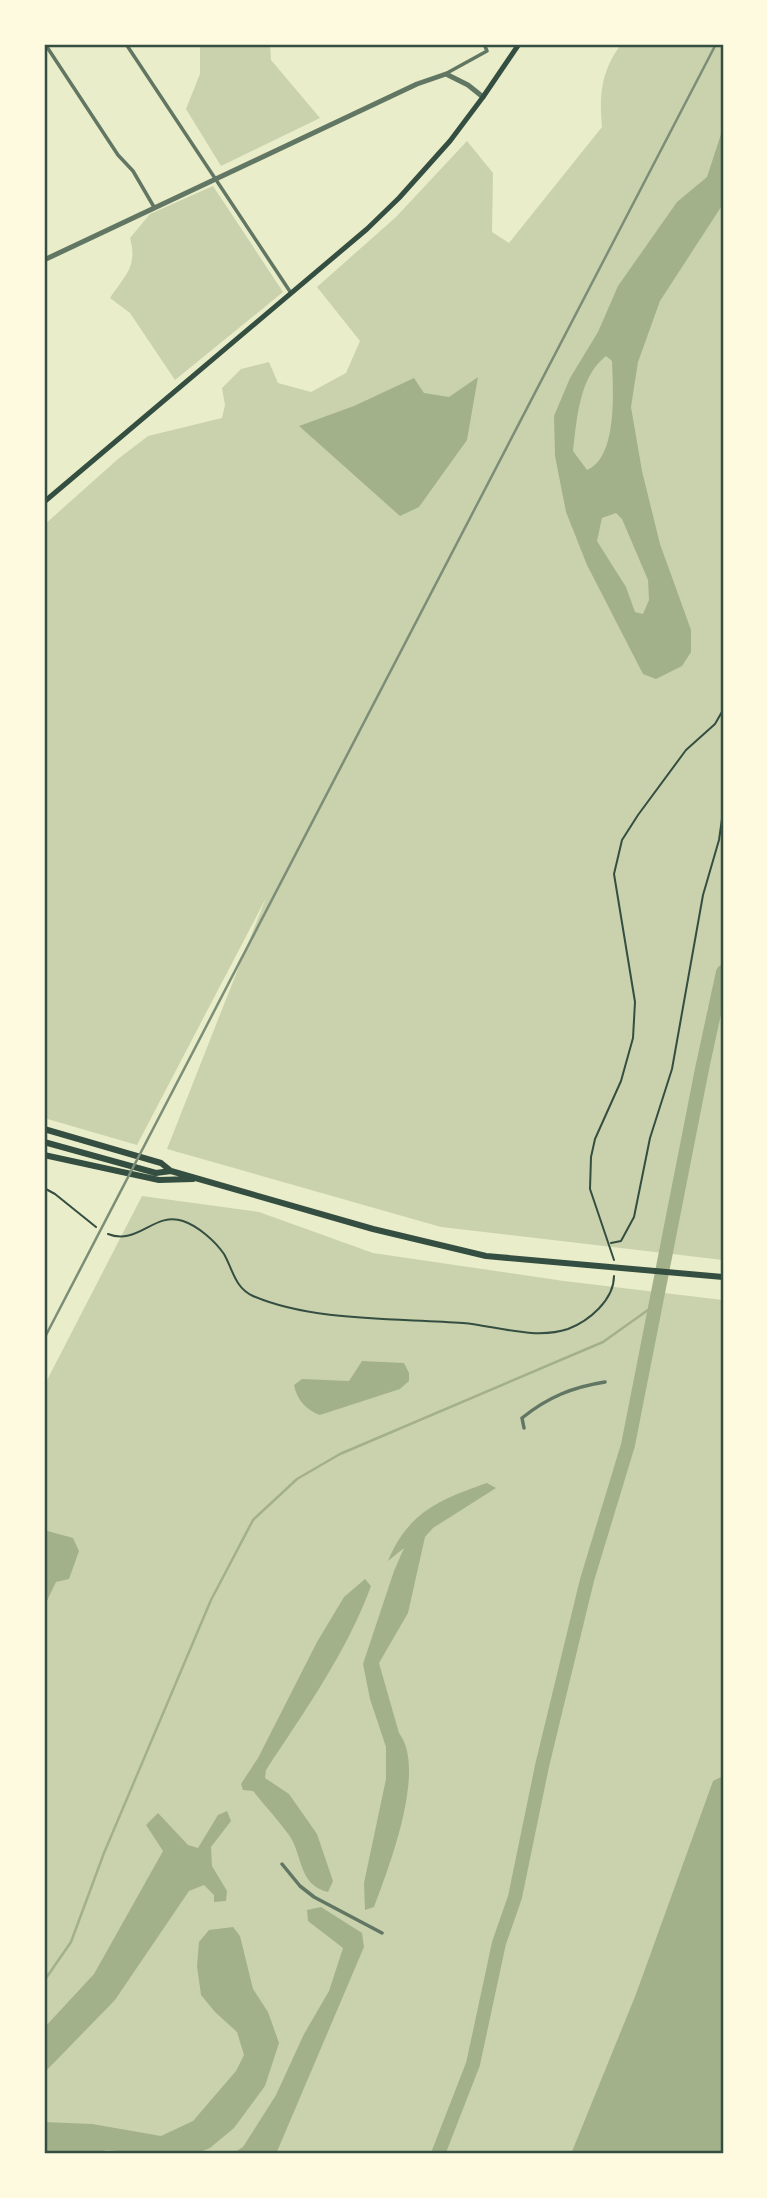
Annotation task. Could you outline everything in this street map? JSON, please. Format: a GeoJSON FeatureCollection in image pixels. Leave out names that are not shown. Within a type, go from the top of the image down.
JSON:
{"type":"FeatureCollection","features":[{"type":"Feature","properties":{"kind":"main road"},"geometry":{"type":"LineString","coordinates":[[44,502],[393,204],[450,141],[519,44]]}},
{"type":"Feature","properties":{"kind":"main road"},"geometry":{"type":"LineString","coordinates":[[44,1129],[161,1163],[171,1171]]}},
{"type":"Feature","properties":{"kind":"main road"},"geometry":{"type":"LineString","coordinates":[[44,1142],[156,1173],[171,1171],[199,1178],[373,1229],[486,1256],[723,1277]]}},
{"type":"Feature","properties":{"kind":"main road"},"geometry":{"type":"LineString","coordinates":[[44,1155],[159,1180],[199,1178]]}},
{"type":"Feature","properties":{"kind":"street"},"geometry":{"type":"LineString","coordinates":[[45,44],[118,155],[133,171],[154,207]]}},
{"type":"Feature","properties":{"kind":"street"},"geometry":{"type":"LineString","coordinates":[[127,44],[291,293]]}},
{"type":"Feature","properties":{"kind":"street"},"geometry":{"type":"LineString","coordinates":[[44,260],[417,84],[446,74],[487,51],[484,44]]}},
{"type":"Feature","properties":{"kind":"street"},"geometry":{"type":"LineString","coordinates":[[446,74],[468,85],[483,97]]}},
{"type":"Feature","properties":{"kind":"street"},"geometry":{"type":"LineString","coordinates":[[524,1428],[522,1418],[554,1396],[575,1388],[605,1382]]}},
{"type":"Feature","properties":{"kind":"street"},"geometry":{"type":"LineString","coordinates":[[282,1864],[300,1886],[314,1897],[382,1933]]}},
{"type":"Feature","properties":{"kind":"path"},"geometry":{"type":"LineString","coordinates":[[614,1265],[614,1255],[590,1189],[591,1157],[595,1139],[621,1081],[633,1038],[635,1002],[614,874],[617,855],[622,839],[675,764],[715,724],[723,710]]}},
{"type":"Feature","properties":{"kind":"path"},"geometry":{"type":"LineString","coordinates":[[610,1243],[621,1241],[634,1217],[650,1138],[672,1069],[703,895],[719,840],[723,812]]}},
{"type":"Feature","properties":{"kind":"path"},"geometry":{"type":"LineString","coordinates":[[44,1188],[96,1227]]}},
{"type":"Feature","properties":{"kind":"path"},"geometry":{"type":"LineString","coordinates":[[108,1234],[127,1237],[161,1221],[183,1221],[210,1238],[220,1249],[241,1289],[257,1298],[286,1306],[339,1315],[464,1323],[530,1332],[551,1332],[579,1324],[603,1304],[614,1284],[614,1275]]}},
{"type":"Feature","properties":{"kind":"shaded area"},"geometry":{"type":"Polygon","coordinates":[[[200,44],[270,44],[271,60],[320,118],[221,166],[186,109],[200,74],[200,44]]]}},
{"type":"Feature","properties":{"kind":"shaded area"},"geometry":{"type":"Polygon","coordinates":[[[621,44],[723,44],[723,1260],[441,1227],[167,1149],[266,898],[137,1145],[44,1118],[44,525],[148,436],[222,418],[225,405],[222,388],[241,369],[269,362],[278,383],[311,392],[346,373],[360,341],[317,287],[396,217],[467,141],[493,173],[492,232],[509,243],[602,127],[601,104],[605,74],[621,44]]]}},
{"type":"Feature","properties":{"kind":"shaded area"},"geometry":{"type":"Polygon","coordinates":[[[723,128],[723,204],[660,301],[638,362],[631,407],[642,471],[660,544],[691,630],[691,652],[682,666],[656,679],[643,674],[587,565],[566,512],[555,456],[554,416],[570,378],[598,332],[618,286],[677,202],[707,177],[723,128]],[[606,356],[590,375],[578,412],[573,451],[587,470],[597,463],[604,452],[612,422],[612,361],[606,356]],[[616,513],[602,518],[597,541],[626,587],[635,612],[643,614],[649,600],[648,580],[622,519],[616,513]]]}},
{"type":"Feature","properties":{"kind":"shaded area"},"geometry":{"type":"Polygon","coordinates":[[[213,186],[283,292],[175,380],[130,313],[110,298],[131,264],[130,238],[150,214],[213,186]]]}},
{"type":"Feature","properties":{"kind":"shaded area"},"geometry":{"type":"Polygon","coordinates":[[[478,377],[467,440],[419,507],[400,516],[299,426],[354,406],[414,378],[424,393],[449,397],[478,377]]]}},
{"type":"Feature","properties":{"kind":"shaded area"},"geometry":{"type":"Polygon","coordinates":[[[142,1196],[259,1212],[373,1253],[564,1281],[723,1300],[723,2154],[44,2154],[44,1386],[142,1196]]]}},
{"type":"Feature","properties":{"kind":"shaded area"},"geometry":{"type":"Polygon","coordinates":[[[362,1361],[404,1363],[409,1373],[409,1381],[400,1389],[320,1415],[300,1400],[294,1385],[302,1379],[349,1381],[362,1361]]]}},
{"type":"Feature","properties":{"kind":"shaded area"},"geometry":{"type":"Polygon","coordinates":[[[487,1483],[496,1488],[433,1528],[425,1537],[408,1613],[379,1663],[399,1733],[407,1749],[409,1770],[403,1818],[396,1844],[374,1907],[365,1910],[364,1883],[386,1779],[386,1747],[370,1699],[363,1664],[404,1548],[388,1561],[405,1530],[416,1519],[441,1502],[487,1483]]]}},
{"type":"Feature","properties":{"kind":"shaded area"},"geometry":{"type":"Polygon","coordinates":[[[44,1530],[73,1538],[79,1551],[69,1579],[56,1582],[44,1607],[44,1530]]]}},
{"type":"Feature","properties":{"kind":"shaded area"},"geometry":{"type":"Polygon","coordinates":[[[365,1579],[371,1586],[350,1634],[324,1681],[266,1770],[265,1778],[289,1794],[317,1834],[333,1881],[328,1892],[311,1883],[289,1835],[253,1791],[243,1790],[241,1784],[258,1758],[317,1642],[344,1597],[365,1579]]]}},
{"type":"Feature","properties":{"kind":"shaded area"},"geometry":{"type":"Polygon","coordinates":[[[723,1776],[723,2154],[571,2154],[636,1994],[713,1781],[723,1776]]]}},
{"type":"Feature","properties":{"kind":"shaded area"},"geometry":{"type":"Polygon","coordinates":[[[227,1811],[231,1821],[211,1847],[212,1866],[227,1891],[226,1901],[214,1902],[214,1895],[204,1885],[189,1891],[115,2000],[44,2073],[44,2028],[94,1974],[163,1851],[146,1825],[158,1813],[188,1845],[198,1848],[218,1815],[227,1811]]]}},
{"type":"Feature","properties":{"kind":"shaded area"},"geometry":{"type":"Polygon","coordinates":[[[321,1907],[362,1933],[364,1947],[276,2154],[232,2154],[243,2147],[276,2095],[304,2034],[329,1991],[343,1948],[308,1921],[307,1910],[321,1907]]]}},
{"type":"Feature","properties":{"kind":"shaded area"},"geometry":{"type":"Polygon","coordinates":[[[233,1927],[240,1936],[253,1989],[268,2012],[279,2043],[265,2086],[234,2128],[210,2148],[195,2154],[107,2150],[94,2154],[44,2154],[44,2122],[92,2124],[161,2136],[193,2121],[236,2071],[244,2055],[237,2032],[201,1995],[197,1966],[199,1942],[209,1930],[233,1927]]]}},
{"type":"Feature","properties":{"kind":"waterway"},"geometry":{"type":"LineString","coordinates":[[438,2154],[473,2064],[499,1943],[515,1897],[542,1766],[587,1580],[628,1445],[723,972]]}},
{"type":"Feature","properties":{"kind":"waterway"},"geometry":{"type":"LineString","coordinates":[[44,1981],[71,1942],[104,1853],[211,1600],[253,1520],[297,1479],[340,1454],[603,1342],[655,1305]]}},
{"type":"Feature","properties":{"kind":"railway"},"geometry":{"type":"LineString","coordinates":[[44,1339],[716,44]]}}]}
